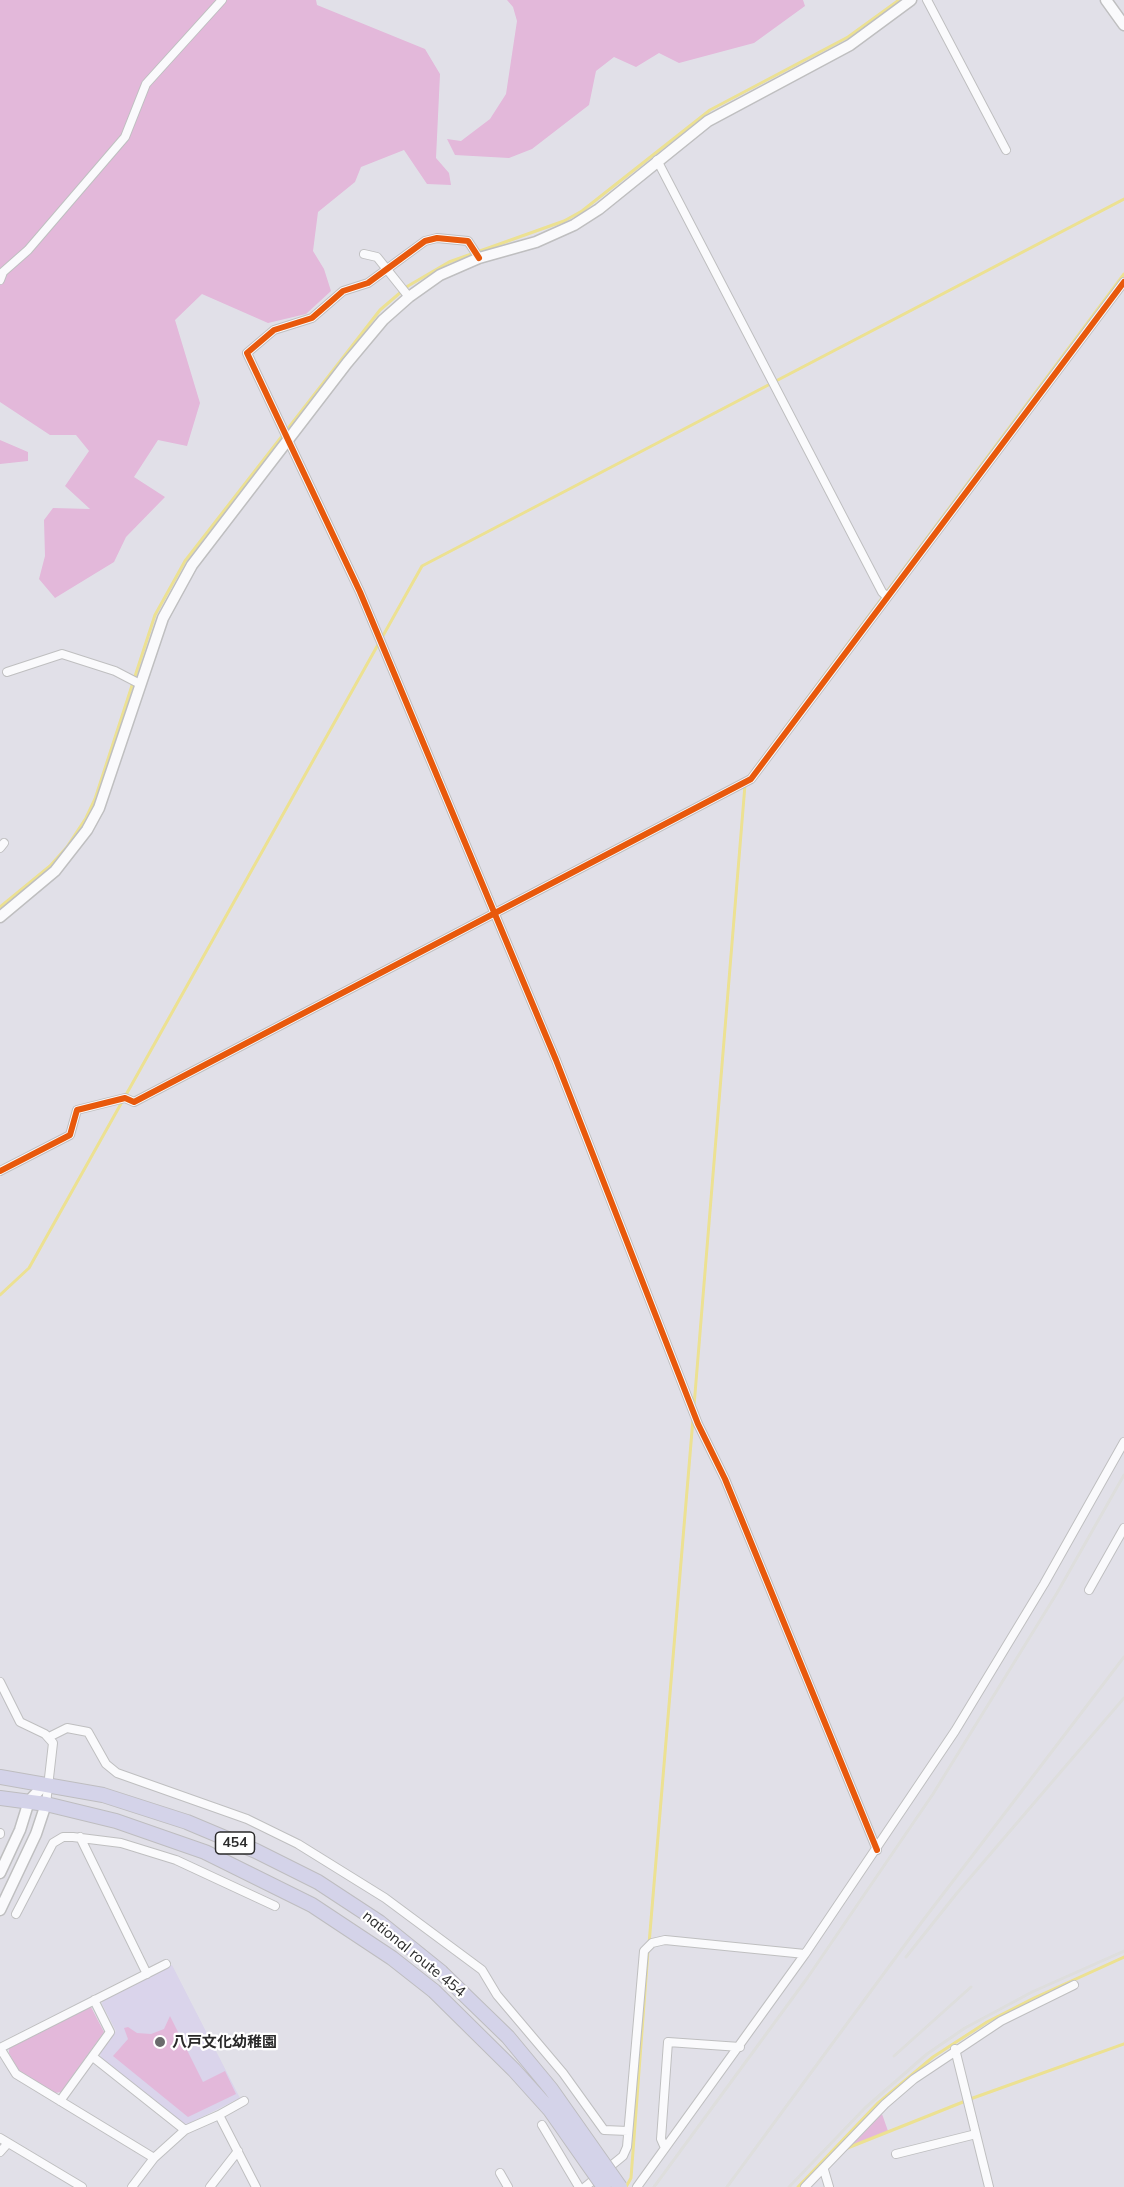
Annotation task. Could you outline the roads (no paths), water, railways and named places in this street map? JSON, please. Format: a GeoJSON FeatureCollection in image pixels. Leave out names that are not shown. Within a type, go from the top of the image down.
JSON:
{"type":"FeatureCollection","features":[{"type":"Feature","properties":{"kind":"highway","name":"national route 454"},"geometry":{"type":"LineString","coordinates":[[0,1777],[46,1783],[103,1795],[187,1822],[255,1851],[318,1882],[370,1916],[441,1972],[508,2037],[551,2089],[620,2187]]}},
{"type":"Feature","properties":{"kind":"highway","name":"national route 454"},"geometry":{"type":"LineString","coordinates":[[0,1798],[46,1804],[116,1821],[167,1838],[243,1869],[341,1924],[392,1958],[434,1991],[514,2070],[550,2110],[604,2187]]}},
{"type":"Feature","properties":{"kind":"street"},"geometry":{"type":"LineString","coordinates":[[0,280],[3,272],[28,250],[125,137],[146,84],[222,0]]}},
{"type":"Feature","properties":{"kind":"street"},"geometry":{"type":"LineString","coordinates":[[1,915],[55,871],[87,830],[99,808],[163,618],[192,565],[366,339],[409,297],[440,275],[479,258],[536,242],[574,225],[599,209],[657,160],[728,109],[850,45],[911,0]]}},
{"type":"Feature","properties":{"kind":"street"},"geometry":{"type":"LineString","coordinates":[[927,0],[1006,150]]}},
{"type":"Feature","properties":{"kind":"street"},"geometry":{"type":"LineString","coordinates":[[1106,0],[1124,25]]}},
{"type":"Feature","properties":{"kind":"street"},"geometry":{"type":"LineString","coordinates":[[657,160],[871,571],[887,597]]}},
{"type":"Feature","properties":{"kind":"street"},"geometry":{"type":"LineString","coordinates":[[479,258],[468,242],[437,238],[425,241],[364,286],[343,291],[312,318],[274,330],[247,353],[360,592],[614,1204],[698,1424],[725,1479],[877,1850]]}},
{"type":"Feature","properties":{"kind":"street"},"geometry":{"type":"LineString","coordinates":[[364,254],[374,254],[409,297]]}},
{"type":"Feature","properties":{"kind":"street"},"geometry":{"type":"LineString","coordinates":[[0,1171],[70,1135],[77,1110],[125,1098],[134,1102],[751,780],[1124,282]]}},
{"type":"Feature","properties":{"kind":"street"},"geometry":{"type":"LineString","coordinates":[[7,672],[62,654],[114,671],[140,684]]}},
{"type":"Feature","properties":{"kind":"street"},"geometry":{"type":"LineString","coordinates":[[637,2187],[740,2047],[877,1850],[967,1711],[1124,1442]]}},
{"type":"Feature","properties":{"kind":"street"},"geometry":{"type":"LineString","coordinates":[[1089,1590],[1124,1528]]}},
{"type":"Feature","properties":{"kind":"street"},"geometry":{"type":"LineString","coordinates":[[0,1682],[20,1722],[50,1737],[54,1750],[46,1783],[46,1804],[32,1844],[0,1910]]}},
{"type":"Feature","properties":{"kind":"street"},"geometry":{"type":"LineString","coordinates":[[50,1737],[67,1728],[88,1732],[106,1764],[117,1773],[247,1819],[297,1844],[385,1899],[482,1970],[498,1995],[563,2073],[604,2130],[628,2131]]}},
{"type":"Feature","properties":{"kind":"street"},"geometry":{"type":"LineString","coordinates":[[0,1873],[20,1830],[29,1801],[46,1783]]}},
{"type":"Feature","properties":{"kind":"street"},"geometry":{"type":"LineString","coordinates":[[80,1837],[147,1974]]}},
{"type":"Feature","properties":{"kind":"street"},"geometry":{"type":"LineString","coordinates":[[16,1914],[53,1843],[63,1838],[80,1837],[121,1843],[176,1860],[276,1906]]}},
{"type":"Feature","properties":{"kind":"street"},"geometry":{"type":"LineString","coordinates":[[585,2187],[623,2156],[628,2131],[644,1951],[652,1943],[665,1940],[806,1954]]}},
{"type":"Feature","properties":{"kind":"street"},"geometry":{"type":"LineString","coordinates":[[154,2158],[16,2074],[0,2048],[166,1964]]}},
{"type":"Feature","properties":{"kind":"street"},"geometry":{"type":"LineString","coordinates":[[805,2187],[824,2170],[885,2104],[914,2079],[955,2049],[1001,2021],[1074,1985]]}},
{"type":"Feature","properties":{"kind":"street"},"geometry":{"type":"LineString","coordinates":[[60,2101],[110,2032],[94,2000]]}},
{"type":"Feature","properties":{"kind":"street"},"geometry":{"type":"LineString","coordinates":[[665,2148],[661,2139],[668,2042],[740,2047]]}},
{"type":"Feature","properties":{"kind":"street"},"geometry":{"type":"LineString","coordinates":[[955,2049],[989,2187]]}},
{"type":"Feature","properties":{"kind":"street"},"geometry":{"type":"LineString","coordinates":[[93,2057],[185,2130]]}},
{"type":"Feature","properties":{"kind":"street"},"geometry":{"type":"LineString","coordinates":[[132,2187],[154,2158],[185,2130],[244,2102]]}},
{"type":"Feature","properties":{"kind":"street"},"geometry":{"type":"LineString","coordinates":[[219,2115],[256,2187]]}},
{"type":"Feature","properties":{"kind":"street"},"geometry":{"type":"LineString","coordinates":[[542,2125],[579,2187]]}},
{"type":"Feature","properties":{"kind":"street"},"geometry":{"type":"LineString","coordinates":[[896,2154],[976,2134]]}},
{"type":"Feature","properties":{"kind":"street"},"geometry":{"type":"LineString","coordinates":[[0,2152],[4,2140],[81,2187]]}},
{"type":"Feature","properties":{"kind":"street"},"geometry":{"type":"LineString","coordinates":[[210,2187],[237,2151]]}},
{"type":"Feature","properties":{"kind":"street"},"geometry":{"type":"LineString","coordinates":[[824,2170],[829,2187]]}},
{"type":"Feature","properties":{"kind":"street"},"geometry":{"type":"LineString","coordinates":[[501,2173],[508,2187]]}},
{"type":"Feature","properties":{"kind":"waterway"},"geometry":{"type":"LineString","coordinates":[[0,907],[50,866],[67,847],[86,818],[95,799],[155,615],[185,561],[380,310],[408,286],[449,262],[564,221],[582,211],[710,110],[848,37],[899,0]]}},
{"type":"Feature","properties":{"kind":"waterway"},"geometry":{"type":"LineString","coordinates":[[0,1295],[29,1268],[422,566],[1124,199]]}},
{"type":"Feature","properties":{"kind":"waterway"},"geometry":{"type":"LineString","coordinates":[[747,779],[1124,274]]}},
{"type":"Feature","properties":{"kind":"waterway"},"geometry":{"type":"LineString","coordinates":[[694,1406],[745,785]]}},
{"type":"Feature","properties":{"kind":"waterway"},"geometry":{"type":"LineString","coordinates":[[649,1944],[693,1419]]}},
{"type":"Feature","properties":{"kind":"waterway"},"geometry":{"type":"LineString","coordinates":[[626,2187],[631,2178],[648,1951]]}},
{"type":"Feature","properties":{"kind":"waterway"},"geometry":{"type":"LineString","coordinates":[[798,2187],[877,2104],[933,2057],[987,2022],[1124,1957]]}},
{"type":"Feature","properties":{"kind":"waterway"},"geometry":{"type":"LineString","coordinates":[[845,2149],[973,2098],[1124,2044]]}},
{"type":"Feature","properties":{"kind":"railway"},"geometry":{"type":"LineString","coordinates":[[654,2187],[808,1977],[933,1794],[1057,1593],[1124,1475]]}},
{"type":"Feature","properties":{"kind":"railway"},"geometry":{"type":"LineString","coordinates":[[727,2187],[921,1923],[1124,1657]]}},
{"type":"Feature","properties":{"kind":"railway"},"geometry":{"type":"LineString","coordinates":[[906,1957],[957,1893],[1124,1698]]}},
{"type":"Feature","properties":{"kind":"railway"},"geometry":{"type":"LineString","coordinates":[[789,2187],[865,2108],[927,2054],[965,2028],[1032,1992],[1124,1951]]}},
{"type":"Feature","properties":{"kind":"railway"},"geometry":{"type":"LineString","coordinates":[[894,2056],[971,1987]]}},
{"type":"Feature","properties":{"kind":"place","name":"八戸文化幼稚園"},"geometry":{"type":"Point","coordinates":[160,2042]}}]}
